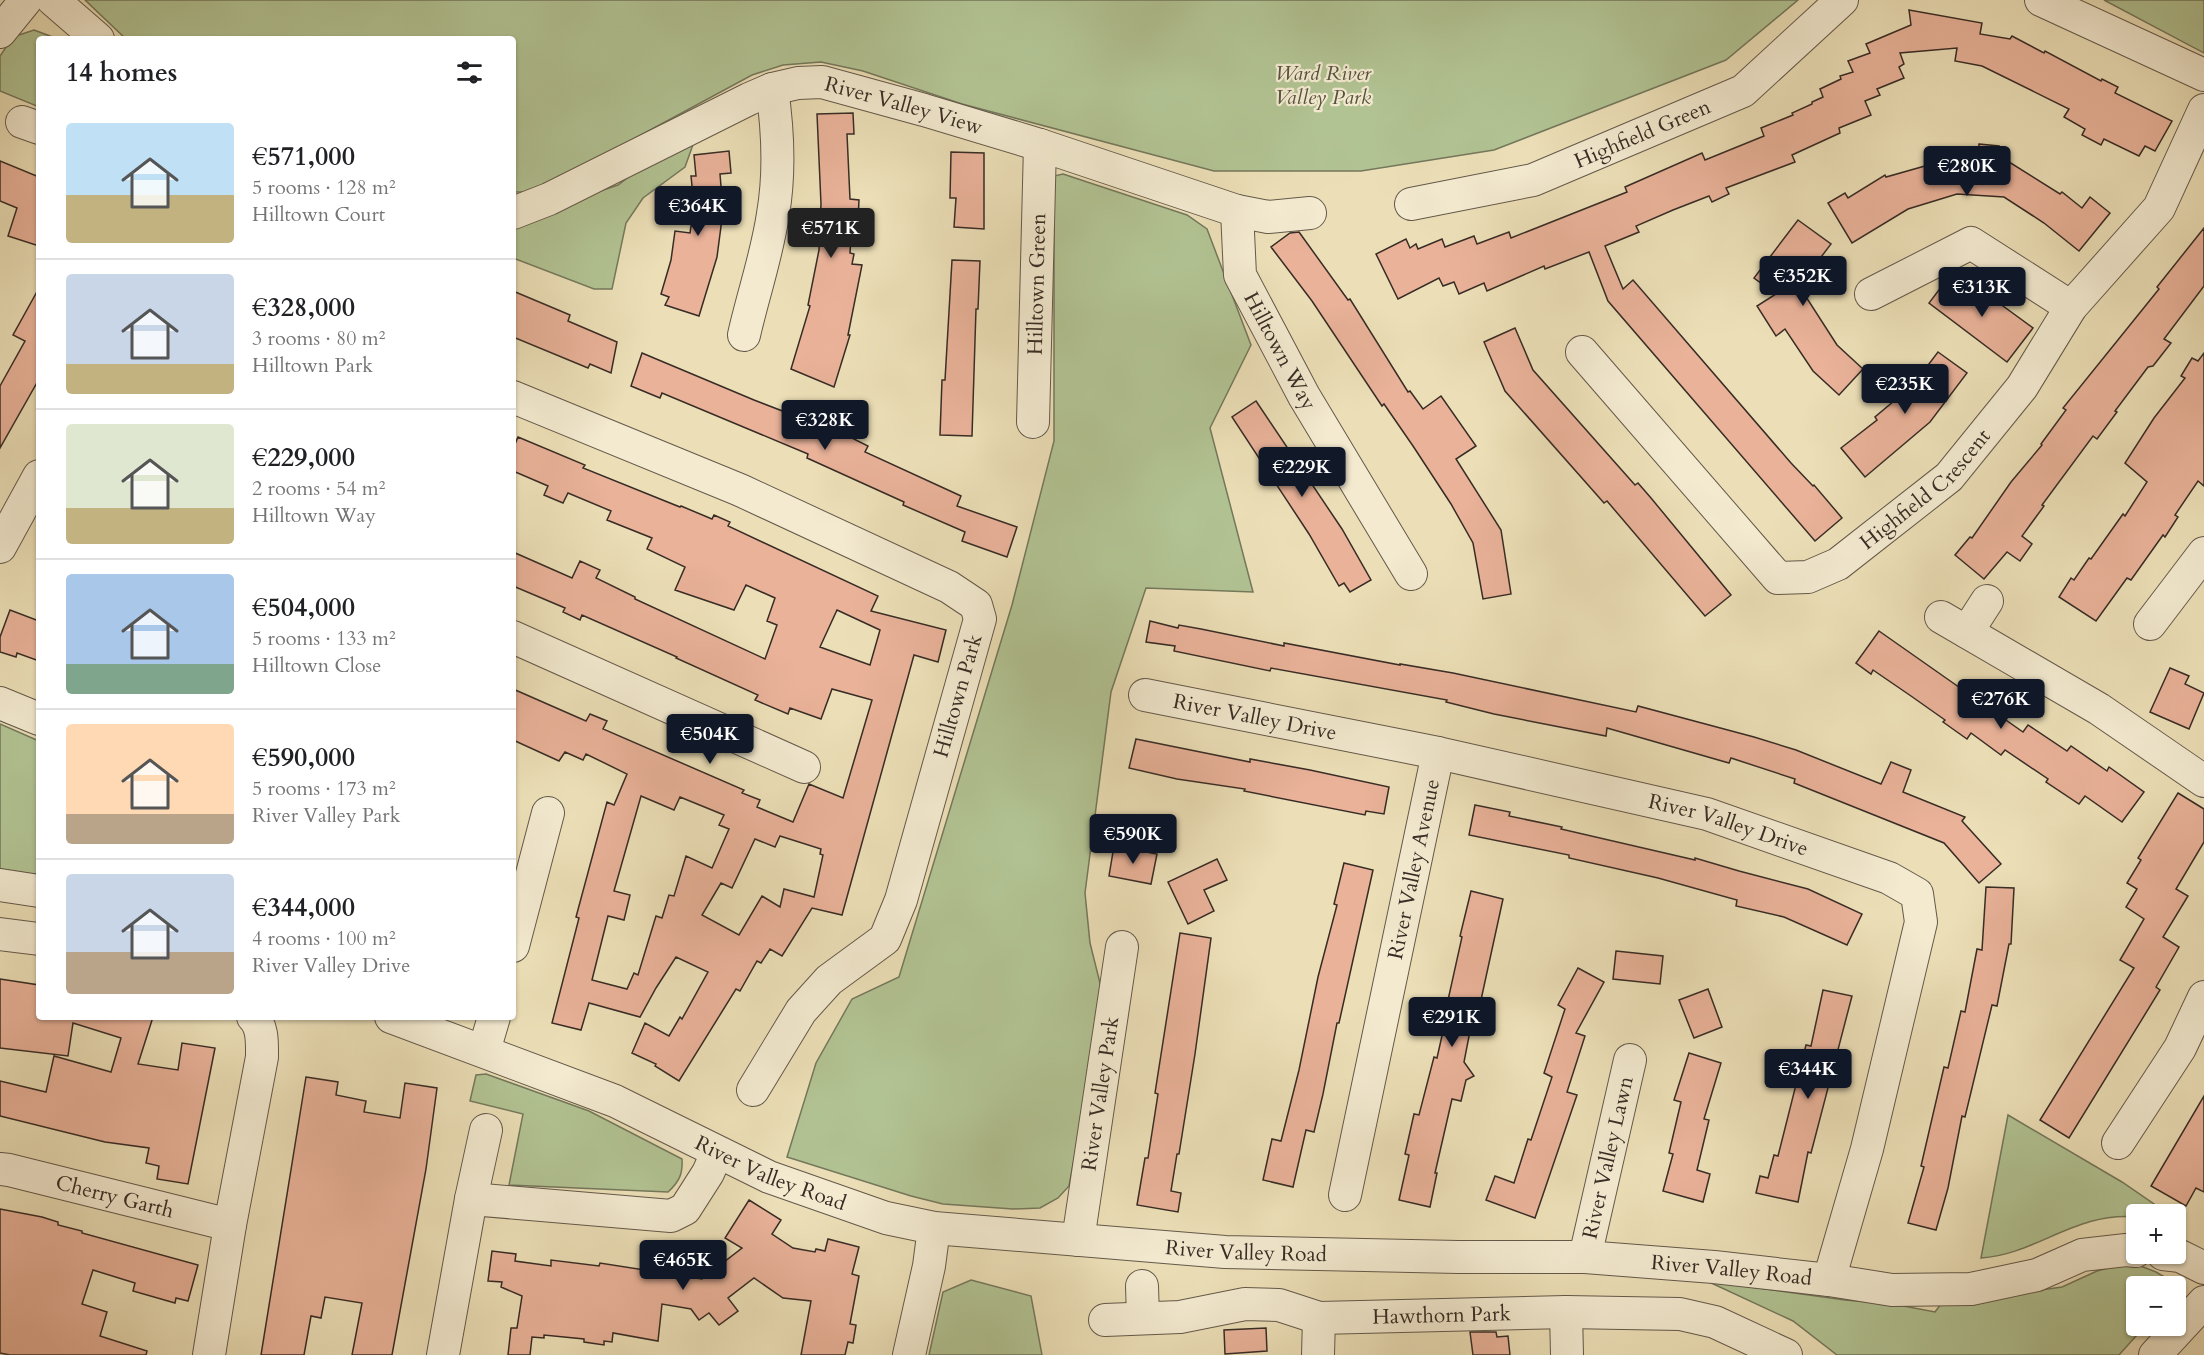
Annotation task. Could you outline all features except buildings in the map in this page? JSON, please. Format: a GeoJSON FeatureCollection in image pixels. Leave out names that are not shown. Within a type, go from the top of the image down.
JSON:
{"type":"FeatureCollection","features":[{"type":"Feature","properties":{"kind":"street"},"geometry":{"type":"LineString","coordinates":[[0,32],[26,0]]}},
{"type":"Feature","properties":{"kind":"street"},"geometry":{"type":"LineString","coordinates":[[53,0],[95,36]]}},
{"type":"Feature","properties":{"kind":"street","name":"Highfield Green"},"geometry":{"type":"LineString","coordinates":[[1411,204],[1533,180],[1743,92],[1842,0]]}},
{"type":"Feature","properties":{"kind":"street"},"geometry":{"type":"LineString","coordinates":[[2041,0],[2204,75]]}},
{"type":"Feature","properties":{"kind":"street","name":"River Valley View"},"geometry":{"type":"LineString","coordinates":[[516,212],[549,199],[772,89],[798,83],[822,82],[1040,145],[1237,211],[1268,218],[1310,213]]}},
{"type":"Feature","properties":{"kind":"street"},"geometry":{"type":"LineString","coordinates":[[744,335],[773,213],[777,148],[772,89]]}},
{"type":"Feature","properties":{"kind":"street","name":"Highfield Crescent"},"geometry":{"type":"LineString","coordinates":[[1582,352],[1778,578],[1808,577],[1838,564],[1949,477],[2022,387],[2072,307],[2159,208],[2204,110]]}},
{"type":"Feature","properties":{"kind":"street","name":"Hilltown Green"},"geometry":{"type":"LineString","coordinates":[[1033,422],[1040,145]]}},
{"type":"Feature","properties":{"kind":"street","name":"Hilltown Way"},"geometry":{"type":"LineString","coordinates":[[1237,211],[1240,275],[1304,396],[1411,574]]}},
{"type":"Feature","properties":{"kind":"street"},"geometry":{"type":"LineString","coordinates":[[1871,294],[1971,243],[2072,307]]}},
{"type":"Feature","properties":{"kind":"street","name":"Hilltown Park"},"geometry":{"type":"LineString","coordinates":[[516,398],[740,490],[949,587],[976,605],[980,619],[901,900],[885,939],[829,980],[801,1011],[753,1090]]}},
{"type":"Feature","properties":{"kind":"street"},"geometry":{"type":"LineString","coordinates":[[0,547],[36,481]]}},
{"type":"Feature","properties":{"kind":"street"},"geometry":{"type":"LineString","coordinates":[[2150,624],[2204,553]]}},
{"type":"Feature","properties":{"kind":"street"},"geometry":{"type":"LineString","coordinates":[[1987,601],[1954,625],[2098,709],[2204,782]]}},
{"type":"Feature","properties":{"kind":"street"},"geometry":{"type":"LineString","coordinates":[[516,638],[804,767]]}},
{"type":"Feature","properties":{"kind":"street","name":"River Valley Drive"},"geometry":{"type":"LineString","coordinates":[[1145,694],[1438,753],[1707,814],[1889,878],[1917,894],[1921,922],[1867,1149],[1829,1280]]}},
{"type":"Feature","properties":{"kind":"street"},"geometry":{"type":"LineString","coordinates":[[0,703],[36,718]]}},
{"type":"Feature","properties":{"kind":"street","name":"River Valley Avenue"},"geometry":{"type":"LineString","coordinates":[[1345,1195],[1438,753]]}},
{"type":"Feature","properties":{"kind":"street"},"geometry":{"type":"LineString","coordinates":[[516,935],[548,813]]}},
{"type":"Feature","properties":{"kind":"street"},"geometry":{"type":"LineString","coordinates":[[0,885],[36,891]]}},
{"type":"Feature","properties":{"kind":"street"},"geometry":{"type":"LineString","coordinates":[[0,934],[36,939]]}},
{"type":"Feature","properties":{"kind":"street","name":"River Valley Park"},"geometry":{"type":"LineString","coordinates":[[1078,1240],[1122,947]]}},
{"type":"Feature","properties":{"kind":"street"},"geometry":{"type":"LineString","coordinates":[[2118,1143],[2180,1047],[2204,997]]}},
{"type":"Feature","properties":{"kind":"street"},"geometry":{"type":"LineString","coordinates":[[209,1355],[230,1225],[262,1057],[262,1040],[255,1020]]}},
{"type":"Feature","properties":{"kind":"street","name":"River Valley Road"},"geometry":{"type":"LineString","coordinates":[[399,1020],[615,1101],[769,1177],[886,1218],[934,1228],[1226,1252],[1447,1257],[1585,1257],[1714,1267],[1829,1280],[1892,1290],[1971,1289],[2037,1275],[2082,1255],[2126,1250]]}},
{"type":"Feature","properties":{"kind":"street"},"geometry":{"type":"LineString","coordinates":[[484,1051],[493,1020]]}},
{"type":"Feature","properties":{"kind":"street","name":"River Valley Lawn"},"geometry":{"type":"LineString","coordinates":[[1585,1257],[1630,1060]]}},
{"type":"Feature","properties":{"kind":"street"},"geometry":{"type":"LineString","coordinates":[[443,1355],[486,1130]]}},
{"type":"Feature","properties":{"kind":"street"},"geometry":{"type":"LineString","coordinates":[[471,1199],[671,1216],[685,1209],[708,1173],[717,1153]]}},
{"type":"Feature","properties":{"kind":"street","name":"Cherry Garth"},"geometry":{"type":"LineString","coordinates":[[0,1169],[230,1225]]}},
{"type":"Feature","properties":{"kind":"street"},"geometry":{"type":"LineString","coordinates":[[909,1355],[929,1266],[934,1228]]}},
{"type":"Feature","properties":{"kind":"street"},"geometry":{"type":"LineString","coordinates":[[2186,1259],[2204,1268]]}},
{"type":"Feature","properties":{"kind":"street"},"geometry":{"type":"LineString","coordinates":[[1142,1286],[1143,1317]]}},
{"type":"Feature","properties":{"kind":"street"},"geometry":{"type":"LineString","coordinates":[[2155,1355],[2204,1302]]}},
{"type":"Feature","properties":{"kind":"street","name":"Hawthorn Park"},"geometry":{"type":"LineString","coordinates":[[1105,1320],[1180,1317],[1245,1304],[1279,1305],[1319,1318],[1566,1312],[1680,1314],[1715,1322],[1786,1355]]}},
{"type":"Feature","properties":{"kind":"street"},"geometry":{"type":"LineString","coordinates":[[1566,1312],[1567,1355]]}},
{"type":"Feature","properties":{"kind":"street"},"geometry":{"type":"LineString","coordinates":[[1318,1355],[1319,1318]]}},
{"type":"Feature","properties":{"kind":"green space","name":"Ward River Valley Park"},"geometry":{"type":"Polygon","coordinates":[[[85,0],[1798,0],[1726,60],[1494,150],[1361,171],[1214,171],[962,104],[863,71],[821,62],[783,65],[752,75],[554,182],[529,192],[516,192],[516,36],[123,36],[85,0]]]}},
{"type":"Feature","properties":{"kind":"green space"},"geometry":{"type":"Polygon","coordinates":[[[2104,0],[2204,0],[2204,53],[2104,0]]]}},
{"type":"Feature","properties":{"kind":"green space"},"geometry":{"type":"Polygon","coordinates":[[[34,30],[50,36],[36,36],[36,106],[0,91],[0,56],[13,37],[34,30]]]}},
{"type":"Feature","properties":{"kind":"green space"},"geometry":{"type":"Polygon","coordinates":[[[695,139],[685,167],[643,198],[626,223],[612,289],[594,289],[516,259],[516,223],[618,185],[648,162],[695,139]]]}},
{"type":"Feature","properties":{"kind":"green space"},"geometry":{"type":"Polygon","coordinates":[[[1063,174],[1187,215],[1207,229],[1251,345],[1210,428],[1253,592],[1146,588],[1111,692],[1085,893],[1090,943],[1104,999],[1069,1186],[1058,1198],[1040,1208],[1013,1209],[943,1204],[787,1157],[816,1063],[852,999],[899,977],[1012,605],[1054,441],[1054,176],[1063,174]]]}},
{"type":"Feature","properties":{"kind":"green space"},"geometry":{"type":"Polygon","coordinates":[[[0,724],[36,740],[36,875],[0,869],[0,724]]]}},
{"type":"Feature","properties":{"kind":"green space"},"geometry":{"type":"Polygon","coordinates":[[[486,1074],[589,1111],[682,1159],[678,1181],[668,1192],[509,1185],[523,1114],[470,1101],[476,1075],[486,1074]]]}},
{"type":"Feature","properties":{"kind":"green space"},"geometry":{"type":"Polygon","coordinates":[[[2008,1115],[2122,1182],[2154,1204],[2126,1204],[2126,1217],[2094,1220],[2020,1249],[1981,1258],[2008,1115]]]}},
{"type":"Feature","properties":{"kind":"green space"},"geometry":{"type":"Polygon","coordinates":[[[2126,1263],[2135,1264],[2163,1276],[2126,1276],[2126,1336],[2136,1336],[2119,1355],[1837,1355],[1793,1321],[1707,1281],[1845,1300],[1893,1304],[1935,1312],[1941,1304],[2062,1287],[2097,1271],[2126,1263]]]}},
{"type":"Feature","properties":{"kind":"green space"},"geometry":{"type":"Polygon","coordinates":[[[971,1280],[1031,1296],[1042,1355],[929,1355],[943,1292],[971,1280]]]}}]}
